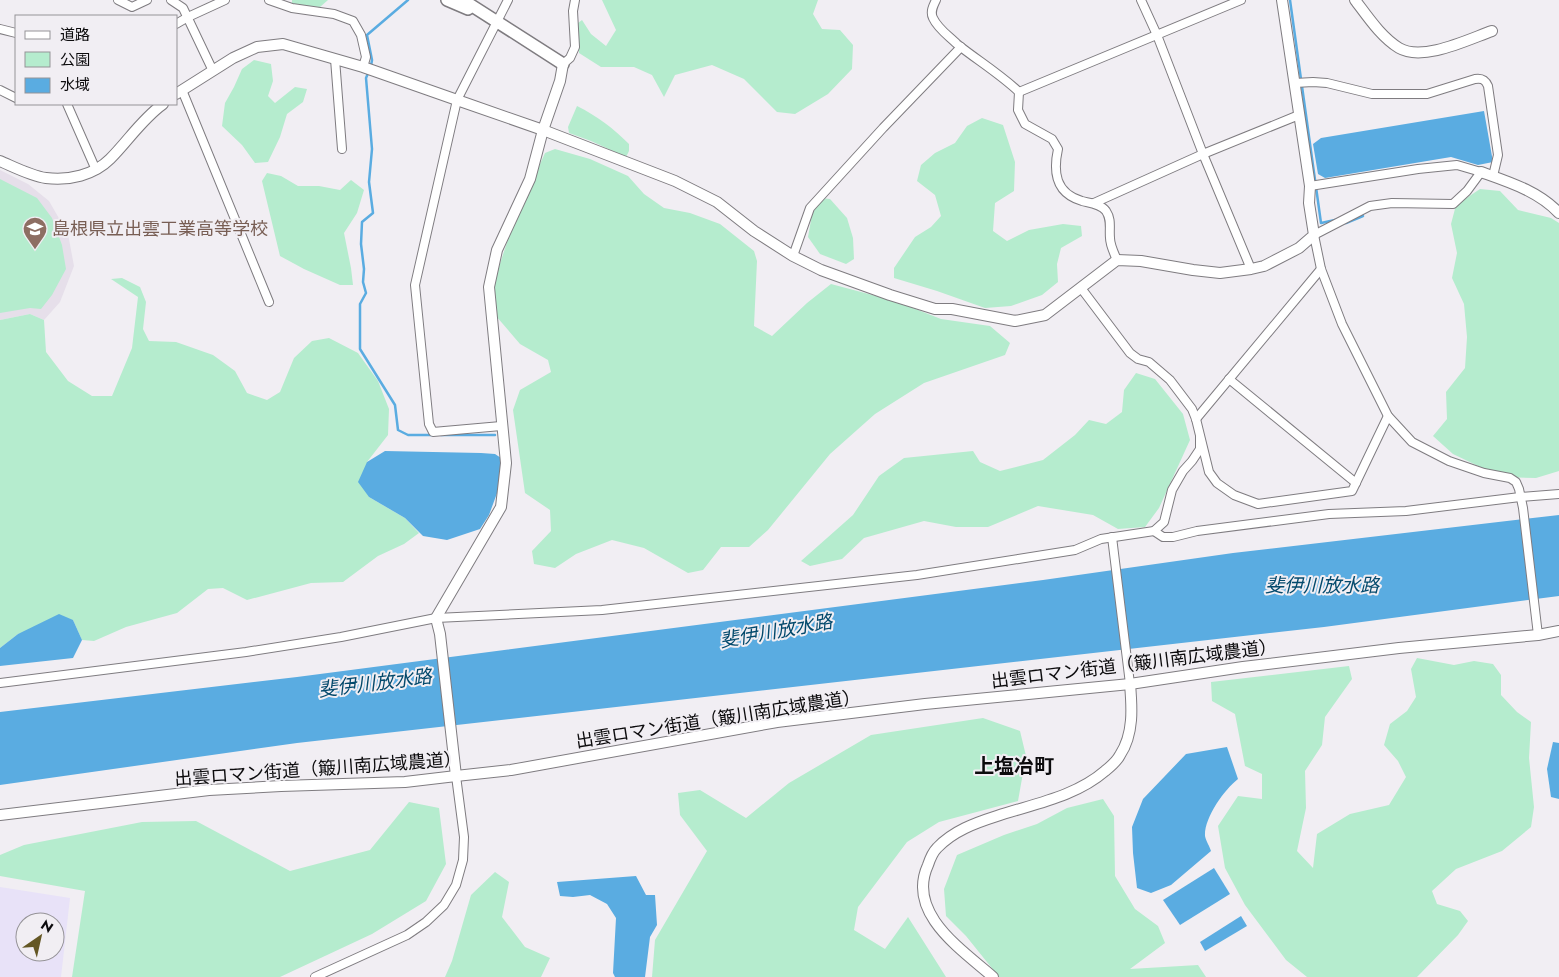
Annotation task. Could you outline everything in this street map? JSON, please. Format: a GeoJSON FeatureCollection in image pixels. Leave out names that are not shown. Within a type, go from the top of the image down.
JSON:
{"type":"FeatureCollection","features":[{"type":"Feature","properties":{"kind":"main road"},"geometry":{"type":"LineString","coordinates":[[447,0],[497,22]]}},
{"type":"Feature","properties":{"kind":"main road"},"geometry":{"type":"LineString","coordinates":[[462,0],[563,64]]}},
{"type":"Feature","properties":{"kind":"street"},"geometry":{"type":"LineString","coordinates":[[118,0],[132,7],[147,0]]}},
{"type":"Feature","properties":{"kind":"street"},"geometry":{"type":"LineString","coordinates":[[171,0],[184,8],[213,71]]}},
{"type":"Feature","properties":{"kind":"street"},"geometry":{"type":"LineString","coordinates":[[178,23],[225,0]]}},
{"type":"Feature","properties":{"kind":"street"},"geometry":{"type":"LineString","coordinates":[[269,0],[292,8],[334,14],[352,21],[363,42],[366,57],[363,67]]}},
{"type":"Feature","properties":{"kind":"street"},"geometry":{"type":"LineString","coordinates":[[502,426],[433,432],[429,424],[415,285],[457,100],[508,0]]}},
{"type":"Feature","properties":{"kind":"street"},"geometry":{"type":"LineString","coordinates":[[315,977],[407,935],[426,922],[444,905],[456,885],[463,860],[464,837],[440,634],[436,618],[501,507],[506,463],[488,287],[497,250],[530,179],[543,130],[560,81],[563,64],[570,58],[576,47],[573,11],[575,0]]}},
{"type":"Feature","properties":{"kind":"street"},"geometry":{"type":"LineString","coordinates":[[936,0],[932,8],[932,17],[942,32],[1019,92]]}},
{"type":"Feature","properties":{"kind":"street"},"geometry":{"type":"LineString","coordinates":[[1141,0],[1157,35],[1251,270]]}},
{"type":"Feature","properties":{"kind":"street"},"geometry":{"type":"LineString","coordinates":[[1019,92],[1241,0]]}},
{"type":"Feature","properties":{"kind":"street"},"geometry":{"type":"LineString","coordinates":[[1282,0],[1310,186],[1309,204],[1314,235],[1321,269],[1342,324],[1388,416],[1412,442],[1441,457],[1484,472],[1510,478],[1516,482],[1523,508],[1538,635]]}},
{"type":"Feature","properties":{"kind":"street"},"geometry":{"type":"LineString","coordinates":[[1355,0],[1387,40],[1401,50],[1434,52],[1492,31]]}},
{"type":"Feature","properties":{"kind":"street"},"geometry":{"type":"LineString","coordinates":[[0,29],[15,33]]}},
{"type":"Feature","properties":{"kind":"street"},"geometry":{"type":"LineString","coordinates":[[269,302],[179,92],[233,58],[257,47],[283,44],[363,67],[543,130],[683,185],[717,202],[754,231],[793,256],[821,270],[935,309],[952,309],[1015,321],[1045,315],[1116,260],[1141,261],[1220,273],[1251,270],[1264,266],[1299,248],[1314,235],[1370,206],[1392,203],[1453,204],[1467,191],[1481,172]]}},
{"type":"Feature","properties":{"kind":"street"},"geometry":{"type":"LineString","coordinates":[[793,256],[810,208],[961,47]]}},
{"type":"Feature","properties":{"kind":"street"},"geometry":{"type":"LineString","coordinates":[[336,59],[342,149]]}},
{"type":"Feature","properties":{"kind":"street"},"geometry":{"type":"LineString","coordinates":[[1295,83],[1327,83],[1372,94],[1427,94],[1480,78],[1488,86],[1498,155],[1493,176]]}},
{"type":"Feature","properties":{"kind":"street"},"geometry":{"type":"LineString","coordinates":[[0,90],[15,98]]}},
{"type":"Feature","properties":{"kind":"street"},"geometry":{"type":"LineString","coordinates":[[1019,92],[1018,110],[1025,124],[1052,139],[1058,149],[1055,166],[1058,183],[1067,194],[1081,201],[1094,203],[1106,210],[1110,222],[1110,239],[1116,260]]}},
{"type":"Feature","properties":{"kind":"street"},"geometry":{"type":"LineString","coordinates":[[67,105],[96,170]]}},
{"type":"Feature","properties":{"kind":"street"},"geometry":{"type":"LineString","coordinates":[[0,161],[46,178],[75,178],[96,170],[110,159],[132,133],[162,105]]}},
{"type":"Feature","properties":{"kind":"street"},"geometry":{"type":"LineString","coordinates":[[1094,203],[1203,154],[1299,115]]}},
{"type":"Feature","properties":{"kind":"street"},"geometry":{"type":"LineString","coordinates":[[1310,186],[1418,169],[1457,165],[1493,176],[1536,194],[1559,213]]}},
{"type":"Feature","properties":{"kind":"street"},"geometry":{"type":"LineString","coordinates":[[1196,420],[1321,269]]}},
{"type":"Feature","properties":{"kind":"street"},"geometry":{"type":"LineString","coordinates":[[1081,288],[1130,353],[1138,359],[1149,362],[1170,380],[1192,409],[1209,472],[1217,483],[1234,494],[1258,504],[1352,491],[1388,416]]}},
{"type":"Feature","properties":{"kind":"street"},"geometry":{"type":"LineString","coordinates":[[1229,378],[1356,483]]}},
{"type":"Feature","properties":{"kind":"street"},"geometry":{"type":"LineString","coordinates":[[0,683],[246,652],[341,637],[436,618],[602,610],[917,575],[1075,550],[1101,539],[1154,531],[1164,522],[1172,490],[1183,470],[1200,449],[1200,437]]}},
{"type":"Feature","properties":{"kind":"street"},"geometry":{"type":"LineString","coordinates":[[1154,531],[1162,537],[1173,537],[1197,531],[1329,514],[1406,511],[1559,494]]}},
{"type":"Feature","properties":{"kind":"street"},"geometry":{"type":"LineString","coordinates":[[993,977],[950,940],[931,916],[924,900],[922,884],[935,849],[952,835],[974,823],[1072,792],[1094,781],[1121,755],[1131,723],[1130,684],[1112,538]]}},
{"type":"Feature","properties":{"kind":"street","name":"出雲ロマン街道（簸川南広域農道）"},"geometry":{"type":"LineString","coordinates":[[0,815],[209,790],[405,782],[511,770],[777,722],[925,704],[1130,684],[1244,667],[1399,648],[1538,635],[1559,631]]}},
{"type":"Feature","properties":{"kind":"shaded area","name":"島根県立出雲工業高等学校"},"geometry":{"type":"Polygon","coordinates":[[[0,170],[28,184],[49,201],[68,234],[74,266],[60,302],[44,320],[30,314],[0,320],[0,170]]]}},
{"type":"Feature","properties":{"kind":"shaded area"},"geometry":{"type":"Polygon","coordinates":[[[0,887],[70,898],[65,942],[65,912],[15,912],[15,962],[63,962],[61,977],[0,977],[0,887]]]}},
{"type":"Feature","properties":{"kind":"green space"},"geometry":{"type":"Polygon","coordinates":[[[292,0],[328,0],[320,7],[292,5],[292,0]]]}},
{"type":"Feature","properties":{"kind":"green space"},"geometry":{"type":"Polygon","coordinates":[[[602,0],[818,0],[813,14],[822,29],[840,30],[853,45],[852,69],[828,94],[795,114],[777,112],[744,79],[712,65],[675,75],[664,97],[652,75],[634,67],[601,67],[579,53],[578,23],[582,20],[591,34],[606,46],[616,30],[602,0]]]}},
{"type":"Feature","properties":{"kind":"green space"},"geometry":{"type":"Polygon","coordinates":[[[254,60],[271,64],[273,81],[268,96],[275,103],[295,87],[307,89],[303,102],[287,114],[280,137],[268,162],[255,163],[242,145],[222,126],[225,103],[242,69],[254,60]]]}},
{"type":"Feature","properties":{"kind":"green space"},"geometry":{"type":"Polygon","coordinates":[[[577,106],[604,123],[629,144],[629,151],[626,157],[569,133],[568,127],[577,106]]]}},
{"type":"Feature","properties":{"kind":"green space"},"geometry":{"type":"Polygon","coordinates":[[[982,118],[1003,125],[1015,162],[1014,191],[995,203],[993,231],[1007,241],[1029,230],[1063,224],[1081,226],[1082,236],[1061,248],[1057,264],[1058,282],[1042,295],[1011,306],[985,308],[894,278],[894,268],[915,237],[931,227],[941,216],[935,195],[917,181],[921,165],[935,153],[955,143],[967,126],[982,118]]]}},
{"type":"Feature","properties":{"kind":"green space"},"geometry":{"type":"Polygon","coordinates":[[[555,149],[590,159],[628,176],[644,194],[664,208],[690,213],[720,224],[754,251],[757,261],[754,326],[772,336],[807,303],[831,284],[895,301],[941,319],[990,326],[1010,343],[1005,355],[924,383],[875,414],[830,454],[768,530],[749,547],[721,547],[703,570],[688,573],[644,548],[612,540],[576,554],[555,568],[534,564],[532,551],[551,531],[550,510],[525,493],[513,410],[520,390],[551,372],[548,360],[520,344],[496,316],[492,288],[513,224],[545,153],[555,149]]]}},
{"type":"Feature","properties":{"kind":"green space"},"geometry":{"type":"Polygon","coordinates":[[[267,173],[281,176],[298,186],[319,186],[340,190],[351,180],[364,190],[357,213],[344,233],[353,285],[340,285],[280,256],[262,181],[267,173]]]}},
{"type":"Feature","properties":{"kind":"green space","name":"島根県立出雲工業高等学校"},"geometry":{"type":"Polygon","coordinates":[[[0,179],[37,198],[52,218],[62,245],[66,269],[52,295],[41,309],[30,308],[0,313],[0,179]]]}},
{"type":"Feature","properties":{"kind":"green space"},"geometry":{"type":"Polygon","coordinates":[[[1480,189],[1500,191],[1518,210],[1551,218],[1559,223],[1559,471],[1536,478],[1501,477],[1453,454],[1433,436],[1447,419],[1446,392],[1465,368],[1467,337],[1464,304],[1452,278],[1457,253],[1451,224],[1456,205],[1480,189]]]}},
{"type":"Feature","properties":{"kind":"green space"},"geometry":{"type":"Polygon","coordinates":[[[821,198],[830,199],[847,218],[853,238],[854,259],[846,264],[820,254],[808,237],[813,209],[821,198]]]}},
{"type":"Feature","properties":{"kind":"green space"},"geometry":{"type":"Polygon","coordinates":[[[122,278],[140,287],[146,302],[143,329],[149,341],[176,342],[213,355],[235,371],[247,393],[267,400],[280,392],[294,358],[312,341],[329,338],[358,353],[378,381],[389,409],[388,435],[367,462],[369,497],[405,518],[419,533],[404,544],[378,556],[343,582],[311,583],[247,600],[223,588],[208,589],[177,613],[126,627],[94,641],[82,640],[73,620],[18,634],[0,648],[0,320],[30,314],[44,320],[46,352],[68,381],[92,396],[112,396],[132,348],[138,297],[111,279],[122,278]]]}},
{"type":"Feature","properties":{"kind":"green space"},"geometry":{"type":"Polygon","coordinates":[[[1136,373],[1155,379],[1183,414],[1190,440],[1159,508],[1145,527],[1118,529],[1093,515],[1038,506],[988,527],[956,527],[924,521],[864,538],[842,559],[810,566],[801,561],[853,515],[879,476],[904,458],[973,451],[980,462],[1000,471],[1043,460],[1075,435],[1089,420],[1106,424],[1122,412],[1124,390],[1136,373]]]}},
{"type":"Feature","properties":{"kind":"green space"},"geometry":{"type":"Polygon","coordinates":[[[1417,658],[1454,665],[1474,661],[1493,664],[1501,675],[1501,695],[1517,712],[1531,722],[1529,758],[1534,807],[1531,827],[1502,851],[1456,869],[1432,891],[1437,904],[1460,911],[1468,921],[1458,935],[1417,977],[1307,977],[1286,960],[1245,905],[1225,868],[1218,826],[1238,796],[1262,799],[1262,774],[1245,766],[1235,714],[1212,701],[1211,682],[1349,666],[1352,679],[1325,717],[1322,745],[1305,771],[1306,808],[1297,851],[1313,868],[1317,834],[1350,814],[1389,805],[1406,777],[1398,761],[1384,745],[1390,724],[1407,711],[1416,697],[1411,669],[1417,658]]]}},
{"type":"Feature","properties":{"kind":"green space"},"geometry":{"type":"Polygon","coordinates":[[[983,718],[1020,731],[1026,756],[1018,801],[939,822],[907,842],[858,907],[854,930],[885,949],[908,917],[946,977],[652,977],[655,940],[707,851],[680,815],[678,793],[700,790],[746,818],[789,783],[871,735],[983,718]]]}},
{"type":"Feature","properties":{"kind":"green space"},"geometry":{"type":"Polygon","coordinates":[[[1103,799],[1114,816],[1115,876],[1135,909],[1158,926],[1165,943],[1130,969],[1198,965],[1206,977],[999,977],[966,936],[946,916],[944,889],[957,855],[1004,835],[1037,824],[1067,808],[1103,799]]]}},
{"type":"Feature","properties":{"kind":"green space"},"geometry":{"type":"Polygon","coordinates":[[[409,802],[439,808],[446,864],[426,901],[372,934],[280,977],[72,977],[85,891],[0,876],[0,855],[24,845],[142,822],[196,821],[290,871],[370,850],[409,802]]]}},
{"type":"Feature","properties":{"kind":"green space"},"geometry":{"type":"Polygon","coordinates":[[[495,872],[509,882],[502,917],[525,947],[550,958],[541,977],[445,977],[452,961],[471,895],[495,872]]]}},
{"type":"Feature","properties":{"kind":"water"},"geometry":{"type":"Polygon","coordinates":[[[1484,111],[1493,162],[1478,165],[1451,157],[1325,178],[1318,174],[1313,144],[1321,138],[1484,111]]]}},
{"type":"Feature","properties":{"kind":"water"},"geometry":{"type":"Polygon","coordinates":[[[385,451],[481,453],[495,454],[501,458],[500,485],[489,515],[480,529],[447,540],[423,536],[405,518],[369,497],[358,482],[367,462],[385,451]]]}},
{"type":"Feature","properties":{"kind":"water","name":"斐伊川放水路"},"geometry":{"type":"Polygon","coordinates":[[[1559,515],[1559,596],[1324,627],[297,743],[0,785],[0,712],[297,677],[1043,580],[1233,553],[1559,515]]]}},
{"type":"Feature","properties":{"kind":"water"},"geometry":{"type":"Polygon","coordinates":[[[59,614],[73,620],[82,640],[73,658],[0,666],[0,648],[18,634],[59,614]]]}},
{"type":"Feature","properties":{"kind":"water"},"geometry":{"type":"Polygon","coordinates":[[[1553,742],[1559,743],[1559,799],[1551,797],[1547,769],[1553,742]]]}},
{"type":"Feature","properties":{"kind":"water"},"geometry":{"type":"Polygon","coordinates":[[[1227,747],[1238,779],[1221,797],[1208,821],[1205,836],[1211,851],[1171,885],[1151,893],[1137,888],[1132,827],[1143,799],[1186,754],[1227,747]]]}},
{"type":"Feature","properties":{"kind":"water"},"geometry":{"type":"Polygon","coordinates":[[[1214,868],[1230,894],[1180,925],[1163,900],[1214,868]]]}},
{"type":"Feature","properties":{"kind":"water"},"geometry":{"type":"Polygon","coordinates":[[[636,876],[646,895],[655,895],[657,925],[650,937],[645,977],[615,977],[613,973],[616,918],[607,904],[590,895],[560,896],[557,882],[636,876]]]}},
{"type":"Feature","properties":{"kind":"water"},"geometry":{"type":"Polygon","coordinates":[[[1241,916],[1247,926],[1205,951],[1200,942],[1241,916]]]}},
{"type":"Feature","properties":{"kind":"waterway"},"geometry":{"type":"LineString","coordinates":[[371,66],[372,60],[367,35],[408,0]]}},
{"type":"Feature","properties":{"kind":"waterway"},"geometry":{"type":"LineString","coordinates":[[1290,0],[1321,223],[1339,221]]}},
{"type":"Feature","properties":{"kind":"waterway"},"geometry":{"type":"LineString","coordinates":[[369,71],[366,78],[372,149],[369,182],[373,213],[362,222],[363,282],[366,293],[360,304],[360,349],[395,405],[398,430],[408,435],[433,435]]}},
{"type":"Feature","properties":{"kind":"waterway"},"geometry":{"type":"LineString","coordinates":[[1344,223],[1363,216]]}},
{"type":"Feature","properties":{"kind":"waterway"},"geometry":{"type":"LineString","coordinates":[[441,435],[495,435]]}},
{"type":"Feature","properties":{"kind":"place","name":"島根県立出雲工業高等学校"},"geometry":{"type":"Point","coordinates":[35,250]}},
{"type":"Feature","properties":{"kind":"district","name":"上塩冶町"},"geometry":{"type":"Point","coordinates":[1014,766]}}]}
